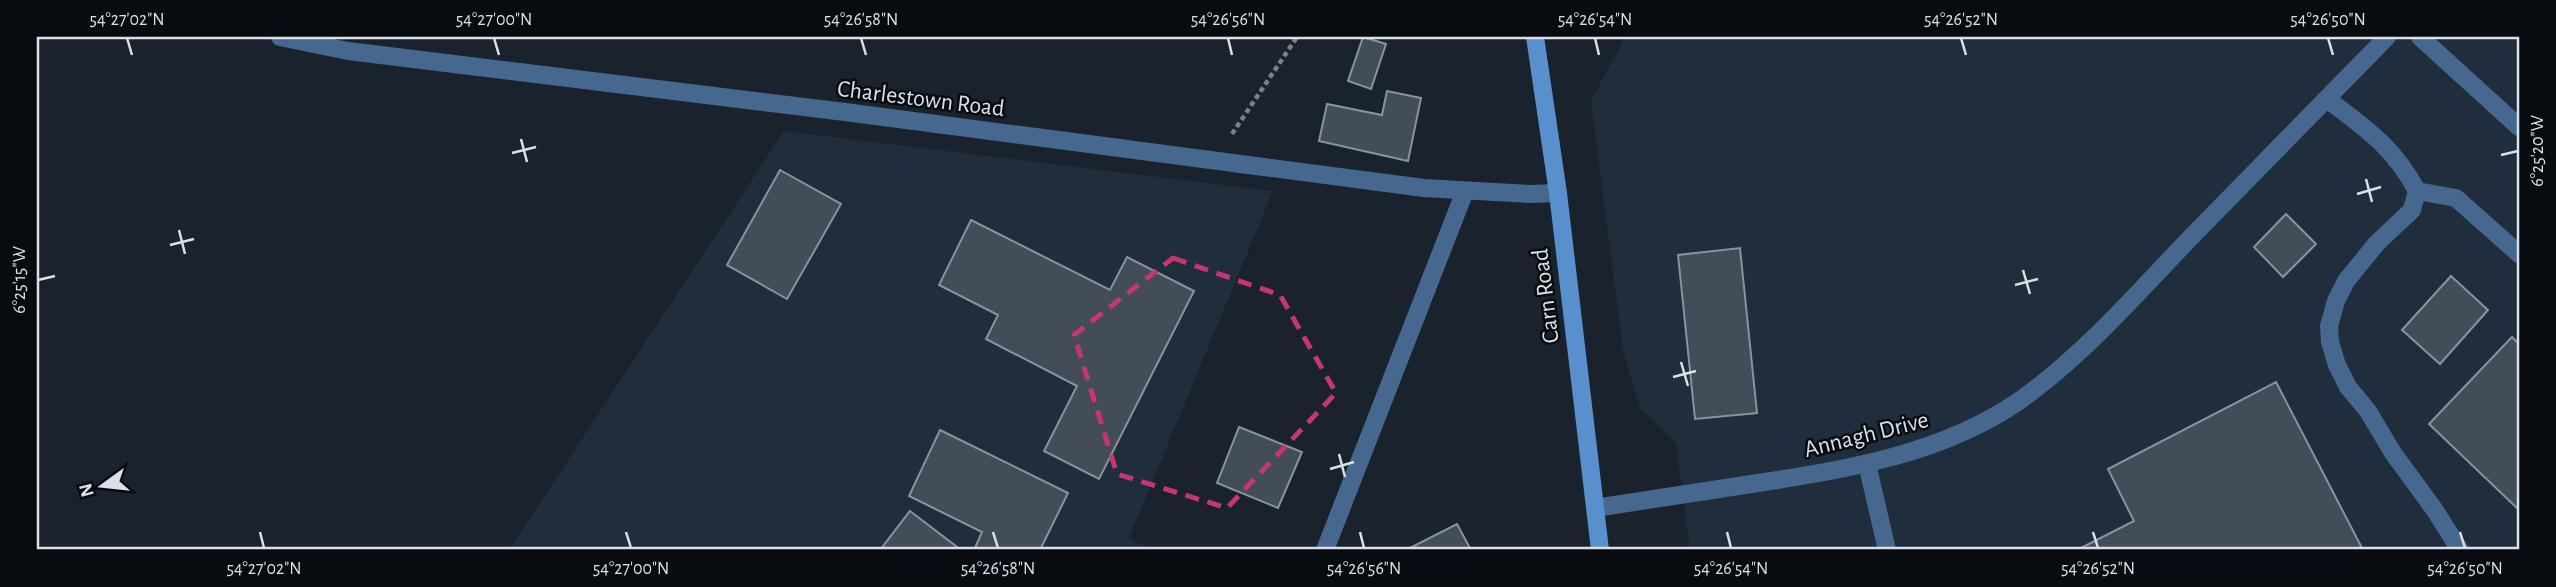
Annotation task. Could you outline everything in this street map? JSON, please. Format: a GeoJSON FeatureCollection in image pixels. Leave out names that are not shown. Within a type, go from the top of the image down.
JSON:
{"type":"FeatureCollection","features":[{"type":"Feature","properties":{"kind":"main road","name":"Carn Road"},"geometry":{"type":"LineString","coordinates":[[1535,37],[1558,193],[1600,550]]}},
{"type":"Feature","properties":{"kind":"street","name":"Charlestown Road"},"geometry":{"type":"LineString","coordinates":[[280,37],[348,51],[1424,188],[1558,193]]}},
{"type":"Feature","properties":{"kind":"street","name":"Annagh Drive"},"geometry":{"type":"LineString","coordinates":[[1595,508],[1832,471],[1895,457],[1956,435],[2018,402],[2072,359],[2387,37]]}},
{"type":"Feature","properties":{"kind":"street"},"geometry":{"type":"LineString","coordinates":[[2420,37],[2519,127]]}},
{"type":"Feature","properties":{"kind":"street"},"geometry":{"type":"LineString","coordinates":[[2327,99],[2382,141],[2405,167],[2417,191],[2412,210],[2377,243],[2346,281],[2336,301],[2329,326],[2330,342],[2348,387],[2368,411],[2393,453],[2460,550]]}},
{"type":"Feature","properties":{"kind":"street"},"geometry":{"type":"LineString","coordinates":[[1325,550],[1465,191]]}},
{"type":"Feature","properties":{"kind":"street"},"geometry":{"type":"LineString","coordinates":[[2417,191],[2456,198],[2519,254]]}},
{"type":"Feature","properties":{"kind":"street"},"geometry":{"type":"LineString","coordinates":[[1867,464],[1888,550]]}},
{"type":"Feature","properties":{"kind":"path"},"geometry":{"type":"LineString","coordinates":[[1214,160],[1297,37]]}},
{"type":"Feature","properties":{"kind":"highlighted area"},"geometry":{"type":"Polygon","coordinates":[[[1173,258],[1280,295],[1336,393],[1227,508],[1117,474],[1074,335],[1173,258]]]}},
{"type":"Feature","properties":{"kind":"shaded area"},"geometry":{"type":"Polygon","coordinates":[[[1625,37],[2519,37],[2519,550],[1690,550],[1676,443],[1640,408],[1623,350],[1591,101],[1625,37]]]}},
{"type":"Feature","properties":{"kind":"shaded area"},"geometry":{"type":"Polygon","coordinates":[[[784,131],[1273,191],[1129,538],[1152,550],[509,550],[784,131]]]}},
{"type":"Feature","properties":{"kind":"building"},"geometry":{"type":"Polygon","coordinates":[[[1363,37],[1386,44],[1371,89],[1348,81],[1363,37]]]}},
{"type":"Feature","properties":{"kind":"building"},"geometry":{"type":"Polygon","coordinates":[[[1387,91],[1421,98],[1408,161],[1319,141],[1327,104],[1382,115],[1387,91]]]}},
{"type":"Feature","properties":{"kind":"building"},"geometry":{"type":"Polygon","coordinates":[[[780,170],[841,204],[787,299],[727,265],[780,170]]]}},
{"type":"Feature","properties":{"kind":"building"},"geometry":{"type":"Polygon","coordinates":[[[2286,214],[2316,244],[2283,277],[2254,247],[2286,214]]]}},
{"type":"Feature","properties":{"kind":"building"},"geometry":{"type":"Polygon","coordinates":[[[971,220],[1110,290],[1127,257],[1194,291],[1099,479],[1044,451],[1077,386],[986,339],[998,315],[939,285],[971,220]]]}},
{"type":"Feature","properties":{"kind":"building"},"geometry":{"type":"Polygon","coordinates":[[[1740,248],[1757,413],[1695,419],[1678,255],[1740,248]]]}},
{"type":"Feature","properties":{"kind":"building"},"geometry":{"type":"Polygon","coordinates":[[[2451,276],[2488,310],[2440,364],[2402,330],[2451,276]]]}},
{"type":"Feature","properties":{"kind":"building"},"geometry":{"type":"Polygon","coordinates":[[[2512,337],[2519,344],[2519,510],[2429,424],[2512,337]]]}},
{"type":"Feature","properties":{"kind":"building"},"geometry":{"type":"Polygon","coordinates":[[[2276,382],[2363,550],[2077,550],[2134,521],[2108,469],[2276,382]]]}},
{"type":"Feature","properties":{"kind":"building"},"geometry":{"type":"Polygon","coordinates":[[[1239,427],[1302,452],[1278,508],[1217,483],[1239,427]]]}},
{"type":"Feature","properties":{"kind":"building"},"geometry":{"type":"Polygon","coordinates":[[[940,430],[1068,493],[1040,550],[975,548],[982,532],[909,496],[940,430]]]}},
{"type":"Feature","properties":{"kind":"building"},"geometry":{"type":"Polygon","coordinates":[[[910,511],[961,550],[880,550],[910,511]]]}},
{"type":"Feature","properties":{"kind":"building"},"geometry":{"type":"Polygon","coordinates":[[[1457,524],[1471,550],[1406,550],[1457,524]]]}}]}
